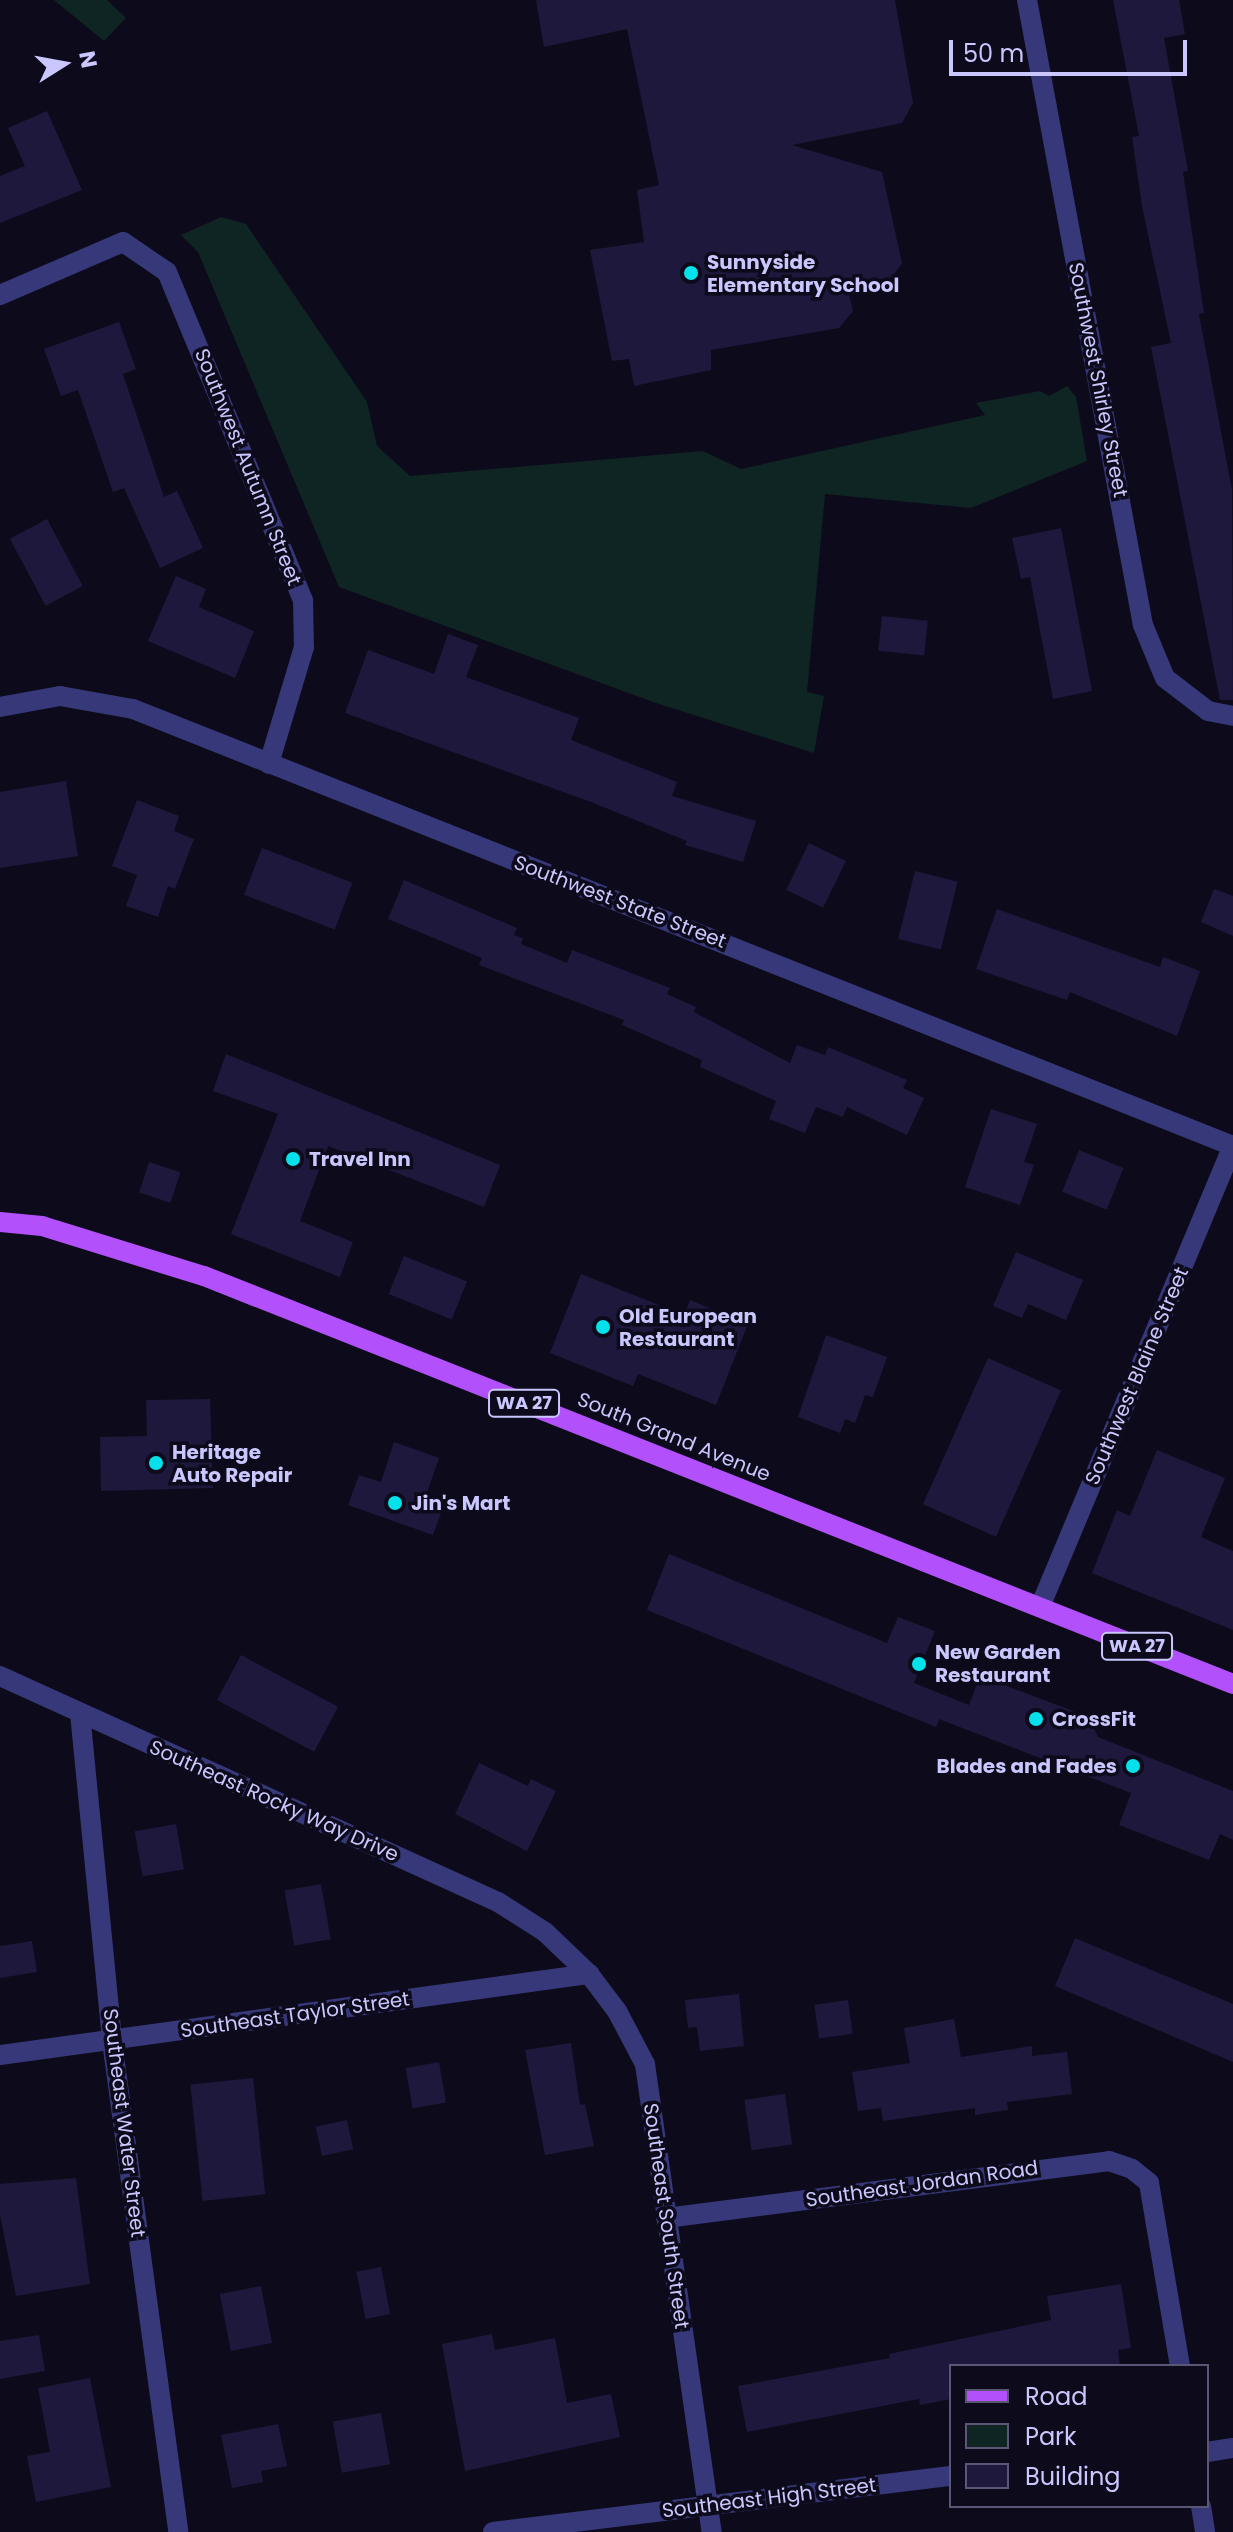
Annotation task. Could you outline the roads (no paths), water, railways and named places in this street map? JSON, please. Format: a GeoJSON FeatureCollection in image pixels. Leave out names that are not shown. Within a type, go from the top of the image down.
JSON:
{"type":"FeatureCollection","features":[{"type":"Feature","properties":{"kind":"main road","name":"South Grand Avenue"},"geometry":{"type":"LineString","coordinates":[[0,1222],[42,1226],[204,1276],[1233,1684]]}},
{"type":"Feature","properties":{"kind":"street","name":"Southwest Shirley Street"},"geometry":{"type":"LineString","coordinates":[[1027,0],[1143,625],[1165,678],[1208,711],[1233,716]]}},
{"type":"Feature","properties":{"kind":"street","name":"Southwest Autumn Street"},"geometry":{"type":"LineString","coordinates":[[0,295],[123,242],[167,272],[303,601],[304,647],[269,764]]}},
{"type":"Feature","properties":{"kind":"street","name":"Southwest State Street"},"geometry":{"type":"LineString","coordinates":[[0,707],[60,696],[133,709],[1233,1146]]}},
{"type":"Feature","properties":{"kind":"street","name":"Southwest Blaine Street"},"geometry":{"type":"LineString","coordinates":[[1040,1607],[1233,1146]]}},
{"type":"Feature","properties":{"kind":"street","name":"Southeast Rocky Way Drive"},"geometry":{"type":"LineString","coordinates":[[0,1676],[498,1902],[545,1932]]}},
{"type":"Feature","properties":{"kind":"street","name":"Southeast Water Street"},"geometry":{"type":"LineString","coordinates":[[80,1713],[112,2041],[178,2532]]}},
{"type":"Feature","properties":{"kind":"street","name":"Southeast South Street"},"geometry":{"type":"LineString","coordinates":[[545,1932],[589,1974],[617,2011],[645,2064],[712,2532]]}},
{"type":"Feature","properties":{"kind":"street","name":"Southeast Taylor Street"},"geometry":{"type":"LineString","coordinates":[[0,2055],[589,1974]]}},
{"type":"Feature","properties":{"kind":"street","name":"Southeast Jordan Road"},"geometry":{"type":"LineString","coordinates":[[666,2218],[1086,2161],[1132,2169],[1149,2183],[1155,2204],[1180,2364]]}},
{"type":"Feature","properties":{"kind":"street"},"geometry":{"type":"LineString","coordinates":[[1209,2452],[1233,2448]]}},
{"type":"Feature","properties":{"kind":"street","name":"Southeast High Street"},"geometry":{"type":"LineString","coordinates":[[493,2532],[949,2476]]}},
{"type":"Feature","properties":{"kind":"street"},"geometry":{"type":"LineString","coordinates":[[1201,2508],[1205,2532]]}},
{"type":"Feature","properties":{"kind":"place","name":"Sunnyside Elementary School"},"geometry":{"type":"Point","coordinates":[691,273]}},
{"type":"Feature","properties":{"kind":"place","name":"Travel Inn"},"geometry":{"type":"Point","coordinates":[293,1159]}},
{"type":"Feature","properties":{"kind":"place","name":"Old European Restaurant"},"geometry":{"type":"Point","coordinates":[603,1327]}},
{"type":"Feature","properties":{"kind":"place","name":"Heritage Auto Repair"},"geometry":{"type":"Point","coordinates":[156,1463]}},
{"type":"Feature","properties":{"kind":"place","name":"Jin's Mart"},"geometry":{"type":"Point","coordinates":[395,1503]}},
{"type":"Feature","properties":{"kind":"place","name":"New Garden Restaurant"},"geometry":{"type":"Point","coordinates":[919,1664]}},
{"type":"Feature","properties":{"kind":"place","name":"CrossFit"},"geometry":{"type":"Point","coordinates":[1036,1719]}},
{"type":"Feature","properties":{"kind":"place","name":"Blades and Fades"},"geometry":{"type":"Point","coordinates":[1133,1766]}}]}
